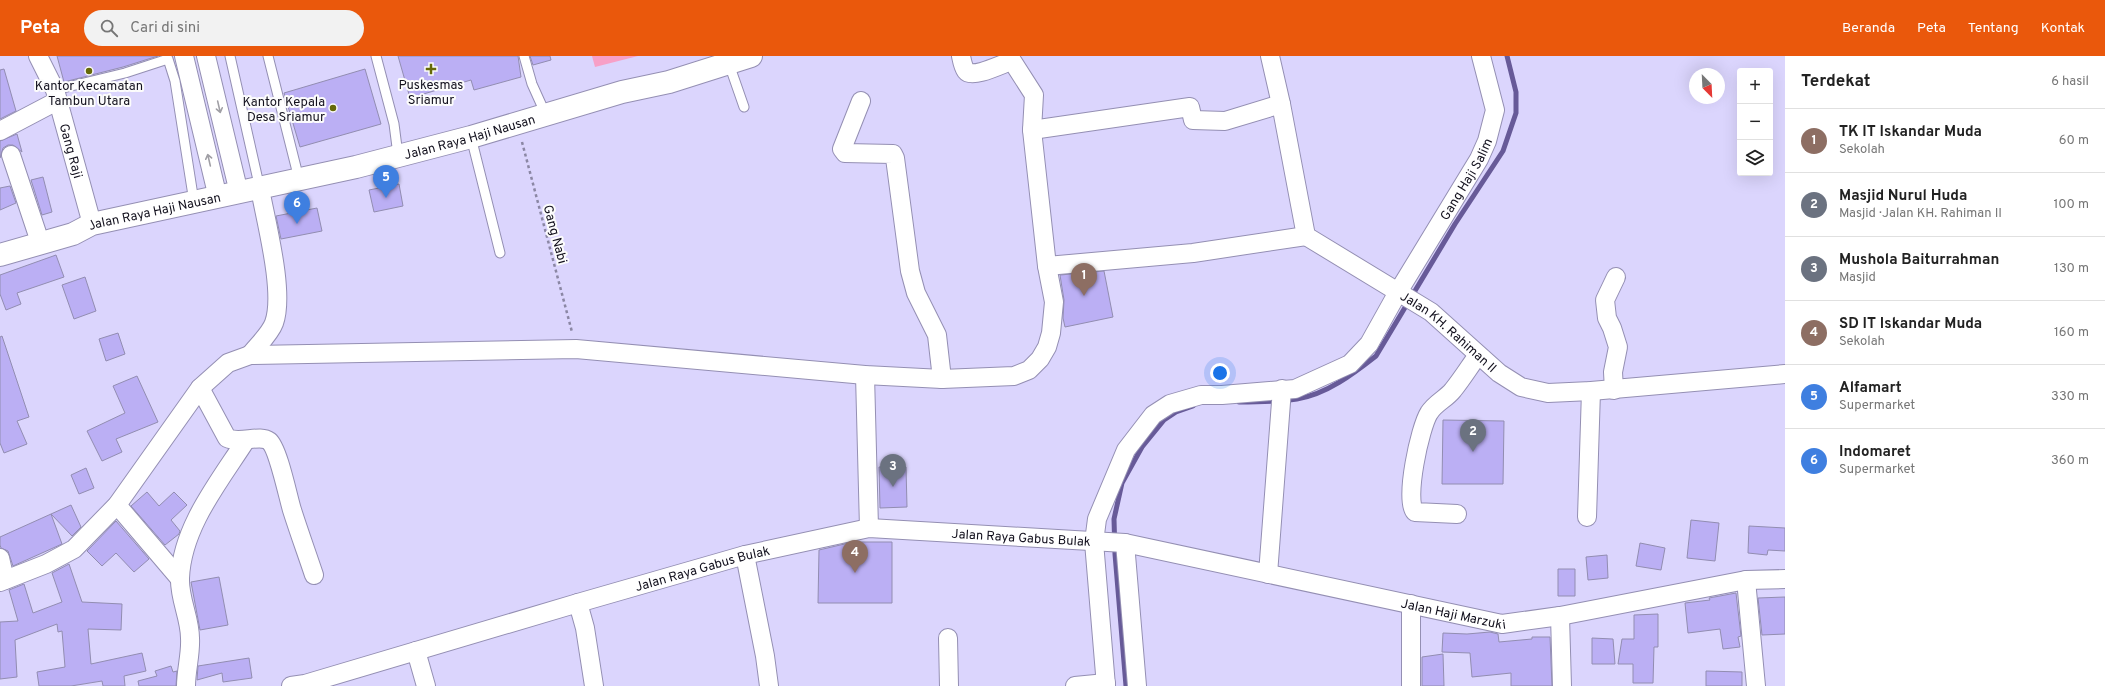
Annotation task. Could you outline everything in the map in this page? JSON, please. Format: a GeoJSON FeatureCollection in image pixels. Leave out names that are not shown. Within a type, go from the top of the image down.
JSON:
{"type":"FeatureCollection","features":[{"type":"Feature","properties":{"kind":"street","name":"Gang Raji"},"geometry":{"type":"LineString","coordinates":[[38,56],[56,95],[92,224]]}},
{"type":"Feature","properties":{"kind":"street"},"geometry":{"type":"LineString","coordinates":[[184,56],[218,198]]}},
{"type":"Feature","properties":{"kind":"street"},"geometry":{"type":"LineString","coordinates":[[206,56],[239,194]]}},
{"type":"Feature","properties":{"kind":"street","name":"Jalan Raya Haji Nausan"},"geometry":{"type":"LineString","coordinates":[[0,255],[40,242],[73,234],[92,224],[239,194],[356,167],[471,137],[729,64],[751,56]]}},
{"type":"Feature","properties":{"kind":"street"},"geometry":{"type":"LineString","coordinates":[[0,558],[3,581],[46,564],[74,549],[117,505],[200,388],[228,363],[250,355],[576,349],[865,375],[942,379],[1014,376],[1029,370],[1040,359],[1047,347],[1051,334],[1054,302],[1047,266],[1032,130],[1034,95],[1010,59],[976,74],[969,74],[965,70],[961,56]]}},
{"type":"Feature","properties":{"kind":"street"},"geometry":{"type":"LineString","coordinates":[[1047,266],[1193,253],[1306,236],[1281,104],[1270,56]]}},
{"type":"Feature","properties":{"kind":"street","name":"Gang Haji Salim"},"geometry":{"type":"LineString","coordinates":[[1106,685],[1094,542],[1097,519],[1126,450],[1153,414],[1170,404],[1201,395],[1222,395],[1295,389],[1350,364],[1370,344],[1398,292],[1479,159],[1487,141],[1495,110],[1481,56]]}},
{"type":"Feature","properties":{"kind":"street"},"geometry":{"type":"LineString","coordinates":[[192,87],[213,82]]}},
{"type":"Feature","properties":{"kind":"street"},"geometry":{"type":"LineString","coordinates":[[0,131],[56,95]]}},
{"type":"Feature","properties":{"kind":"street"},"geometry":{"type":"LineString","coordinates":[[861,101],[842,149],[845,153],[893,154],[895,158],[910,271],[916,293],[937,335],[942,379]]}},
{"type":"Feature","properties":{"kind":"street"},"geometry":{"type":"LineString","coordinates":[[1032,130],[1190,107],[1193,120],[1226,121],[1281,104]]}},
{"type":"Feature","properties":{"kind":"street"},"geometry":{"type":"LineString","coordinates":[[12,155],[40,242]]}},
{"type":"Feature","properties":{"kind":"street"},"geometry":{"type":"LineString","coordinates":[[250,355],[274,325],[277,311],[278,292],[260,189]]}},
{"type":"Feature","properties":{"kind":"street","name":"Jalan KH. Rahiman II"},"geometry":{"type":"LineString","coordinates":[[1306,236],[1423,307],[1499,373],[1521,388],[1548,392],[1591,392],[1785,374]]}},
{"type":"Feature","properties":{"kind":"street"},"geometry":{"type":"LineString","coordinates":[[1614,390],[1613,372],[1618,347],[1607,318],[1604,300],[1616,277]]}},
{"type":"Feature","properties":{"kind":"street"},"geometry":{"type":"LineString","coordinates":[[1457,514],[1415,512],[1411,506],[1412,486],[1418,446],[1428,416],[1435,405],[1452,392],[1478,355]]}},
{"type":"Feature","properties":{"kind":"street"},"geometry":{"type":"LineString","coordinates":[[865,375],[870,528]]}},
{"type":"Feature","properties":{"kind":"street"},"geometry":{"type":"LineString","coordinates":[[200,388],[227,438],[232,440],[267,439],[274,448],[314,575]]}},
{"type":"Feature","properties":{"kind":"street"},"geometry":{"type":"LineString","coordinates":[[1268,574],[1282,389]]}},
{"type":"Feature","properties":{"kind":"street"},"geometry":{"type":"LineString","coordinates":[[1587,517],[1591,392]]}},
{"type":"Feature","properties":{"kind":"street"},"geometry":{"type":"LineString","coordinates":[[186,686],[190,629],[180,580],[185,550],[191,530],[246,440]]}},
{"type":"Feature","properties":{"kind":"street"},"geometry":{"type":"LineString","coordinates":[[117,505],[180,580]]}},
{"type":"Feature","properties":{"kind":"street","name":"Jalan Raya Gabus Bulak"},"geometry":{"type":"LineString","coordinates":[[300,685],[578,602],[745,555],[870,528],[1125,543]]}},
{"type":"Feature","properties":{"kind":"street"},"geometry":{"type":"LineString","coordinates":[[1125,543],[1137,686]]}},
{"type":"Feature","properties":{"kind":"street","name":"Jalan Haji Marzuki"},"geometry":{"type":"LineString","coordinates":[[1125,543],[1502,624],[1560,616],[1746,580],[1785,579]]}},
{"type":"Feature","properties":{"kind":"street"},"geometry":{"type":"LineString","coordinates":[[745,555],[765,656],[769,686]]}},
{"type":"Feature","properties":{"kind":"street"},"geometry":{"type":"LineString","coordinates":[[1746,580],[1756,686]]}},
{"type":"Feature","properties":{"kind":"street"},"geometry":{"type":"LineString","coordinates":[[578,602],[594,686]]}},
{"type":"Feature","properties":{"kind":"street"},"geometry":{"type":"LineString","coordinates":[[1411,604],[1411,686]]}},
{"type":"Feature","properties":{"kind":"street"},"geometry":{"type":"LineString","coordinates":[[1560,616],[1562,686]]}},
{"type":"Feature","properties":{"kind":"street"},"geometry":{"type":"LineString","coordinates":[[948,638],[949,686]]}},
{"type":"Feature","properties":{"kind":"street"},"geometry":{"type":"LineString","coordinates":[[416,651],[426,686]]}},
{"type":"Feature","properties":{"kind":"street"},"geometry":{"type":"LineString","coordinates":[[1075,686],[1106,685]]}},
{"type":"Feature","properties":{"kind":"lane"},"geometry":{"type":"LineString","coordinates":[[230,56],[260,189]]}},
{"type":"Feature","properties":{"kind":"lane"},"geometry":{"type":"LineString","coordinates":[[268,56],[300,179]]}},
{"type":"Feature","properties":{"kind":"lane"},"geometry":{"type":"LineString","coordinates":[[376,56],[394,124],[398,155]]}},
{"type":"Feature","properties":{"kind":"lane"},"geometry":{"type":"LineString","coordinates":[[524,56],[532,84],[546,115]]}},
{"type":"Feature","properties":{"kind":"lane"},"geometry":{"type":"LineString","coordinates":[[56,95],[168,59],[175,80],[194,202]]}},
{"type":"Feature","properties":{"kind":"lane"},"geometry":{"type":"LineString","coordinates":[[729,64],[744,107]]}},
{"type":"Feature","properties":{"kind":"lane"},"geometry":{"type":"LineString","coordinates":[[471,137],[500,253]]}},
{"type":"Feature","properties":{"kind":"path","name":"Gang Nabi"},"geometry":{"type":"LineString","coordinates":[[517,124],[576,349]]}},
{"type":"Feature","properties":{"kind":"shaded area"},"geometry":{"type":"Polygon","coordinates":[[[592,56],[638,56],[595,67],[592,56]]]}},
{"type":"Feature","properties":{"kind":"building","name":"Kantor Kecamatan Tambun Utara"},"geometry":{"type":"Polygon","coordinates":[[[57,56],[158,56],[123,67],[64,82],[57,56]]]}},
{"type":"Feature","properties":{"kind":"building"},"geometry":{"type":"Polygon","coordinates":[[[398,56],[518,56],[521,77],[474,90],[471,80],[410,98],[398,56]]]}},
{"type":"Feature","properties":{"kind":"building"},"geometry":{"type":"Polygon","coordinates":[[[530,56],[550,56],[551,60],[533,65],[530,56]]]}},
{"type":"Feature","properties":{"kind":"building"},"geometry":{"type":"Polygon","coordinates":[[[4,69],[16,111],[0,119],[0,70],[4,69]]]}},
{"type":"Feature","properties":{"kind":"building","name":"Kantor Kepala Desa Sriamur"},"geometry":{"type":"Polygon","coordinates":[[[365,69],[381,124],[300,147],[284,93],[365,69]]]}},
{"type":"Feature","properties":{"kind":"building"},"geometry":{"type":"Polygon","coordinates":[[[17,134],[22,152],[13,145],[8,145],[3,148],[0,158],[0,141],[17,134]]]}},
{"type":"Feature","properties":{"kind":"building"},"geometry":{"type":"Polygon","coordinates":[[[43,177],[52,212],[42,215],[31,180],[43,177]]]}},
{"type":"Feature","properties":{"kind":"building"},"geometry":{"type":"Polygon","coordinates":[[[399,184],[403,206],[374,212],[369,190],[399,184]]]}},
{"type":"Feature","properties":{"kind":"building"},"geometry":{"type":"Polygon","coordinates":[[[10,186],[16,203],[0,210],[0,188],[10,186]]]}},
{"type":"Feature","properties":{"kind":"building"},"geometry":{"type":"Polygon","coordinates":[[[317,208],[322,231],[281,239],[276,216],[317,208]]]}},
{"type":"Feature","properties":{"kind":"building"},"geometry":{"type":"Polygon","coordinates":[[[56,255],[64,277],[17,293],[21,304],[6,310],[0,294],[0,275],[56,255]]]}},
{"type":"Feature","properties":{"kind":"building"},"geometry":{"type":"Polygon","coordinates":[[[1104,271],[1113,317],[1065,327],[1063,318],[1064,300],[1060,275],[1104,271]]]}},
{"type":"Feature","properties":{"kind":"building"},"geometry":{"type":"Polygon","coordinates":[[[85,277],[96,311],[74,319],[62,285],[85,277]]]}},
{"type":"Feature","properties":{"kind":"building"},"geometry":{"type":"Polygon","coordinates":[[[118,333],[125,354],[106,361],[99,339],[118,333]]]}},
{"type":"Feature","properties":{"kind":"building"},"geometry":{"type":"Polygon","coordinates":[[[2,336],[29,417],[17,421],[27,444],[4,453],[0,443],[0,337],[2,336]]]}},
{"type":"Feature","properties":{"kind":"building"},"geometry":{"type":"Polygon","coordinates":[[[137,376],[158,422],[116,439],[122,452],[102,461],[87,431],[125,413],[113,386],[137,376]]]}},
{"type":"Feature","properties":{"kind":"building"},"geometry":{"type":"Polygon","coordinates":[[[1443,420],[1504,421],[1503,484],[1442,484],[1443,420]]]}},
{"type":"Feature","properties":{"kind":"building"},"geometry":{"type":"Polygon","coordinates":[[[879,467],[906,467],[907,507],[880,508],[879,467]]]}},
{"type":"Feature","properties":{"kind":"building"},"geometry":{"type":"Polygon","coordinates":[[[86,468],[94,488],[79,494],[71,475],[86,468]]]}},
{"type":"Feature","properties":{"kind":"building"},"geometry":{"type":"Polygon","coordinates":[[[147,492],[159,506],[174,492],[187,505],[171,520],[180,531],[179,534],[165,545],[131,506],[147,492]]]}},
{"type":"Feature","properties":{"kind":"building"},"geometry":{"type":"Polygon","coordinates":[[[71,505],[81,527],[72,536],[51,514],[71,505]]]}},
{"type":"Feature","properties":{"kind":"building"},"geometry":{"type":"Polygon","coordinates":[[[51,514],[62,544],[13,566],[8,551],[1,548],[0,537],[51,514]]]}},
{"type":"Feature","properties":{"kind":"building"},"geometry":{"type":"Polygon","coordinates":[[[1691,520],[1719,523],[1715,561],[1687,558],[1691,520]]]}},
{"type":"Feature","properties":{"kind":"building"},"geometry":{"type":"Polygon","coordinates":[[[116,521],[149,559],[134,572],[116,553],[102,566],[87,551],[116,521]]]}},
{"type":"Feature","properties":{"kind":"building"},"geometry":{"type":"Polygon","coordinates":[[[1749,526],[1785,528],[1785,551],[1768,550],[1767,555],[1748,553],[1749,526]]]}},
{"type":"Feature","properties":{"kind":"building"},"geometry":{"type":"Polygon","coordinates":[[[853,542],[892,542],[892,603],[818,603],[819,550],[853,542]]]}},
{"type":"Feature","properties":{"kind":"building"},"geometry":{"type":"Polygon","coordinates":[[[1640,543],[1665,548],[1661,570],[1636,566],[1640,543]]]}},
{"type":"Feature","properties":{"kind":"building"},"geometry":{"type":"Polygon","coordinates":[[[1607,555],[1608,578],[1588,580],[1586,557],[1607,555]]]}},
{"type":"Feature","properties":{"kind":"building"},"geometry":{"type":"Polygon","coordinates":[[[69,564],[82,602],[122,604],[121,630],[88,629],[91,664],[142,653],[146,671],[124,676],[125,686],[103,686],[102,681],[71,686],[39,686],[37,672],[65,667],[62,631],[58,632],[57,624],[15,640],[17,677],[0,679],[0,622],[18,621],[9,590],[24,584],[33,613],[62,602],[52,573],[69,564]]]}},
{"type":"Feature","properties":{"kind":"building"},"geometry":{"type":"Polygon","coordinates":[[[1558,569],[1575,569],[1575,596],[1558,596],[1558,569]]]}},
{"type":"Feature","properties":{"kind":"building"},"geometry":{"type":"Polygon","coordinates":[[[219,577],[228,625],[200,630],[191,582],[219,577]]]}},
{"type":"Feature","properties":{"kind":"building"},"geometry":{"type":"Polygon","coordinates":[[[1736,593],[1741,636],[1738,637],[1740,647],[1723,649],[1720,629],[1688,633],[1685,603],[1710,600],[1709,598],[1736,593]]]}},
{"type":"Feature","properties":{"kind":"building"},"geometry":{"type":"Polygon","coordinates":[[[1785,597],[1785,634],[1762,635],[1758,598],[1785,597]]]}},
{"type":"Feature","properties":{"kind":"building"},"geometry":{"type":"Polygon","coordinates":[[[1658,614],[1658,647],[1654,647],[1653,683],[1633,683],[1633,664],[1618,664],[1622,639],[1634,639],[1634,615],[1658,614]]]}},
{"type":"Feature","properties":{"kind":"building"},"geometry":{"type":"Polygon","coordinates":[[[1490,632],[1498,634],[1499,642],[1532,639],[1532,637],[1550,637],[1552,686],[1511,686],[1511,673],[1472,677],[1470,653],[1442,652],[1443,633],[1467,634],[1490,632]]]}},
{"type":"Feature","properties":{"kind":"building"},"geometry":{"type":"Polygon","coordinates":[[[1592,638],[1613,639],[1615,664],[1592,664],[1592,638]]]}},
{"type":"Feature","properties":{"kind":"building"},"geometry":{"type":"Polygon","coordinates":[[[1443,654],[1444,686],[1422,686],[1422,657],[1443,654]]]}},
{"type":"Feature","properties":{"kind":"building"},"geometry":{"type":"Polygon","coordinates":[[[249,658],[252,678],[223,682],[222,673],[197,680],[198,666],[249,658]]]}},
{"type":"Feature","properties":{"kind":"building"},"geometry":{"type":"Polygon","coordinates":[[[171,666],[173,672],[177,671],[176,686],[139,686],[138,681],[157,676],[155,671],[171,666]]]}},
{"type":"Feature","properties":{"kind":"building"},"geometry":{"type":"Polygon","coordinates":[[[1706,671],[1742,672],[1742,686],[1706,686],[1706,671]]]}},
{"type":"Feature","properties":{"kind":"waterway"},"geometry":{"type":"LineString","coordinates":[[1239,402],[1283,401],[1319,393],[1358,370],[1376,356],[1455,224],[1503,151],[1516,113],[1516,92],[1507,56]]}},
{"type":"Feature","properties":{"kind":"waterway"},"geometry":{"type":"LineString","coordinates":[[1126,686],[1115,554],[1114,519],[1122,483],[1142,447],[1164,420],[1176,412],[1193,406]]}},
{"type":"Feature","properties":{"kind":"place","name":"Puskesmas Sriamur"},"geometry":{"type":"Point","coordinates":[431,69]}},
{"type":"Feature","properties":{"kind":"place","name":"Kantor Kecamatan Tambun Utara"},"geometry":{"type":"Point","coordinates":[89,71]}},
{"type":"Feature","properties":{"kind":"place","name":"Kantor Kepala Desa Sriamur"},"geometry":{"type":"Point","coordinates":[333,108]}},
{"type":"Feature","properties":{"kind":"place","name":"Alfamart"},"geometry":{"type":"Point","coordinates":[386,198]}},
{"type":"Feature","properties":{"kind":"place","name":"Indomaret"},"geometry":{"type":"Point","coordinates":[297,224]}},
{"type":"Feature","properties":{"kind":"place","name":"TK IT Iskandar Muda"},"geometry":{"type":"Point","coordinates":[1084,296]}},
{"type":"Feature","properties":{"kind":"place","name":"Masjid Nurul Huda"},"geometry":{"type":"Point","coordinates":[1473,452]}},
{"type":"Feature","properties":{"kind":"place","name":"Mushola Baiturrahman"},"geometry":{"type":"Point","coordinates":[893,487]}},
{"type":"Feature","properties":{"kind":"place","name":"SD IT Iskandar Muda"},"geometry":{"type":"Point","coordinates":[855,573]}}]}
